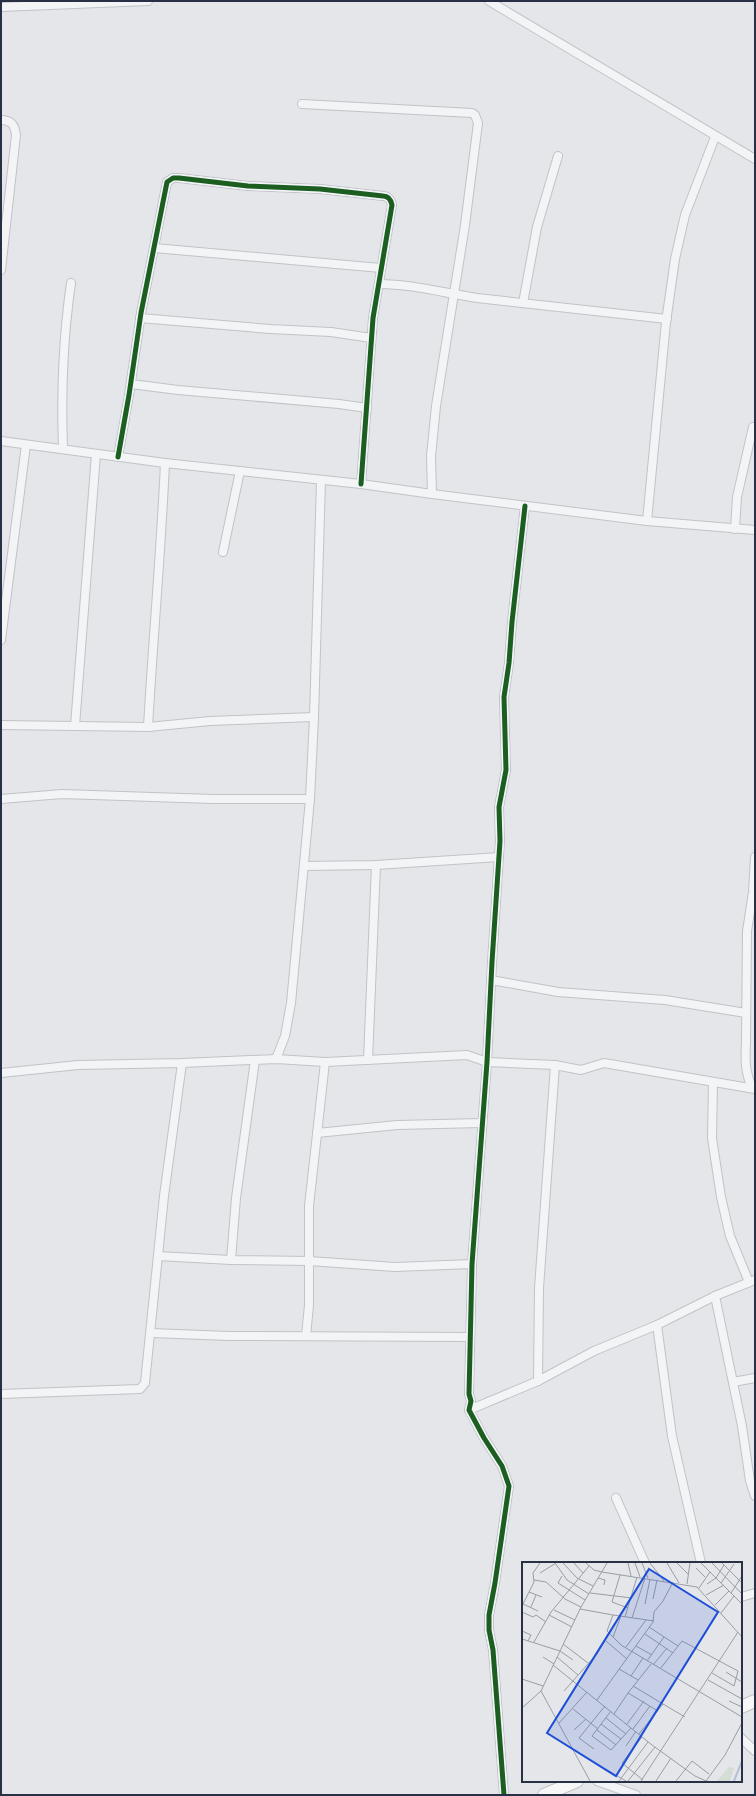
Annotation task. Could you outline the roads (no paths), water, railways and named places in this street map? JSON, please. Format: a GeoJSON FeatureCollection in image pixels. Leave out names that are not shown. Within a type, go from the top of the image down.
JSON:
{"type":"FeatureCollection","features":[{"type":"Feature","properties":{"kind":"street"},"geometry":{"type":"LineString","coordinates":[[1,7],[148,1]]}},
{"type":"Feature","properties":{"kind":"street"},"geometry":{"type":"LineString","coordinates":[[489,1],[715,137],[755,159]]}},
{"type":"Feature","properties":{"kind":"street"},"geometry":{"type":"LineString","coordinates":[[302,104],[472,113],[475,115],[478,122],[454,295],[436,406],[431,456],[432,494]]}},
{"type":"Feature","properties":{"kind":"street"},"geometry":{"type":"LineString","coordinates":[[1,120],[10,121],[13,124],[16,129],[16,135],[1,270]]}},
{"type":"Feature","properties":{"kind":"street"},"geometry":{"type":"LineString","coordinates":[[646,521],[667,319],[675,259],[685,215],[715,137]]}},
{"type":"Feature","properties":{"kind":"street"},"geometry":{"type":"LineString","coordinates":[[523,303],[537,227],[558,156]]}},
{"type":"Feature","properties":{"kind":"street"},"geometry":{"type":"LineString","coordinates":[[118,457],[131,384],[140,318],[165,185],[167,182],[174,178],[214,181],[248,186],[320,189],[387,196],[391,200],[392,205],[371,338],[361,484]]}},
{"type":"Feature","properties":{"kind":"street"},"geometry":{"type":"LineString","coordinates":[[154,248],[381,268]]}},
{"type":"Feature","properties":{"kind":"street"},"geometry":{"type":"LineString","coordinates":[[64,449],[62,377],[66,313],[71,282]]}},
{"type":"Feature","properties":{"kind":"street"},"geometry":{"type":"LineString","coordinates":[[379,284],[427,288],[454,295],[667,319]]}},
{"type":"Feature","properties":{"kind":"street"},"geometry":{"type":"LineString","coordinates":[[140,318],[263,329],[331,332],[371,338]]}},
{"type":"Feature","properties":{"kind":"street"},"geometry":{"type":"LineString","coordinates":[[131,384],[185,391],[340,404],[367,408]]}},
{"type":"Feature","properties":{"kind":"street"},"geometry":{"type":"LineString","coordinates":[[735,529],[737,497],[752,427]]}},
{"type":"Feature","properties":{"kind":"street"},"geometry":{"type":"LineString","coordinates":[[1,441],[164,463],[321,481],[361,484],[646,521],[755,530]]}},
{"type":"Feature","properties":{"kind":"street"},"geometry":{"type":"LineString","coordinates":[[1,640],[26,444]]}},
{"type":"Feature","properties":{"kind":"street"},"geometry":{"type":"LineString","coordinates":[[75,726],[96,454]]}},
{"type":"Feature","properties":{"kind":"street"},"geometry":{"type":"LineString","coordinates":[[148,727],[161,546],[164,463]]}},
{"type":"Feature","properties":{"kind":"street"},"geometry":{"type":"LineString","coordinates":[[223,552],[240,471]]}},
{"type":"Feature","properties":{"kind":"street"},"geometry":{"type":"LineString","coordinates":[[276,1059],[285,1036],[291,1003],[305,866],[314,717],[321,481]]}},
{"type":"Feature","properties":{"kind":"street"},"geometry":{"type":"LineString","coordinates":[[504,1795],[493,1650],[489,1630],[489,1615],[509,1486],[502,1466],[469,1410],[471,1401],[469,1394],[472,1264],[487,1062],[499,857],[499,806],[506,770],[504,697],[509,663],[525,506]]}},
{"type":"Feature","properties":{"kind":"street"},"geometry":{"type":"LineString","coordinates":[[1,725],[148,727],[210,721],[314,717]]}},
{"type":"Feature","properties":{"kind":"street"},"geometry":{"type":"LineString","coordinates":[[1,799],[62,794],[213,799],[310,799]]}},
{"type":"Feature","properties":{"kind":"street"},"geometry":{"type":"LineString","coordinates":[[754,1089],[746,1075],[745,1067],[747,931],[753,892],[755,856]]}},
{"type":"Feature","properties":{"kind":"street"},"geometry":{"type":"LineString","coordinates":[[305,866],[376,865],[499,857]]}},
{"type":"Feature","properties":{"kind":"street"},"geometry":{"type":"LineString","coordinates":[[368,1060],[376,865]]}},
{"type":"Feature","properties":{"kind":"street"},"geometry":{"type":"LineString","coordinates":[[491,980],[558,992],[665,1000],[746,1013]]}},
{"type":"Feature","properties":{"kind":"street"},"geometry":{"type":"LineString","coordinates":[[1,1073],[78,1065],[276,1059],[324,1062],[467,1054],[487,1062],[555,1065],[581,1070],[604,1062],[754,1089]]}},
{"type":"Feature","properties":{"kind":"street"},"geometry":{"type":"LineString","coordinates":[[231,1260],[236,1198],[255,1060]]}},
{"type":"Feature","properties":{"kind":"street"},"geometry":{"type":"LineString","coordinates":[[306,1336],[309,1305],[309,1206],[324,1062]]}},
{"type":"Feature","properties":{"kind":"street"},"geometry":{"type":"LineString","coordinates":[[1,1394],[140,1389],[145,1383],[164,1196],[182,1063]]}},
{"type":"Feature","properties":{"kind":"street"},"geometry":{"type":"LineString","coordinates":[[538,1381],[539,1288],[555,1065]]}},
{"type":"Feature","properties":{"kind":"street"},"geometry":{"type":"LineString","coordinates":[[469,1410],[538,1381],[594,1351],[657,1325],[715,1296],[752,1281],[730,1236],[721,1197],[712,1138],[713,1082]]}},
{"type":"Feature","properties":{"kind":"street"},"geometry":{"type":"LineString","coordinates":[[317,1133],[397,1125],[482,1123]]}},
{"type":"Feature","properties":{"kind":"street"},"geometry":{"type":"LineString","coordinates":[[158,1256],[231,1260],[309,1261],[395,1267],[472,1264]]}},
{"type":"Feature","properties":{"kind":"street"},"geometry":{"type":"LineString","coordinates":[[715,1296],[755,1496]]}},
{"type":"Feature","properties":{"kind":"street"},"geometry":{"type":"LineString","coordinates":[[657,1325],[672,1436],[701,1562]]}},
{"type":"Feature","properties":{"kind":"street"},"geometry":{"type":"LineString","coordinates":[[151,1333],[230,1336],[470,1337]]}},
{"type":"Feature","properties":{"kind":"street"},"geometry":{"type":"LineString","coordinates":[[733,1382],[755,1378]]}},
{"type":"Feature","properties":{"kind":"street"},"geometry":{"type":"LineString","coordinates":[[616,1498],[645,1562]]}},
{"type":"Feature","properties":{"kind":"street"},"geometry":{"type":"LineString","coordinates":[[742,1597],[755,1593]]}},
{"type":"Feature","properties":{"kind":"street"},"geometry":{"type":"LineString","coordinates":[[742,1705],[755,1701]]}},
{"type":"Feature","properties":{"kind":"street"},"geometry":{"type":"LineString","coordinates":[[742,1739],[755,1751]]}},
{"type":"Feature","properties":{"kind":"street"},"geometry":{"type":"LineString","coordinates":[[544,1795],[575,1782]]}},
{"type":"Feature","properties":{"kind":"street"},"geometry":{"type":"LineString","coordinates":[[600,1782],[636,1795]]}}]}
